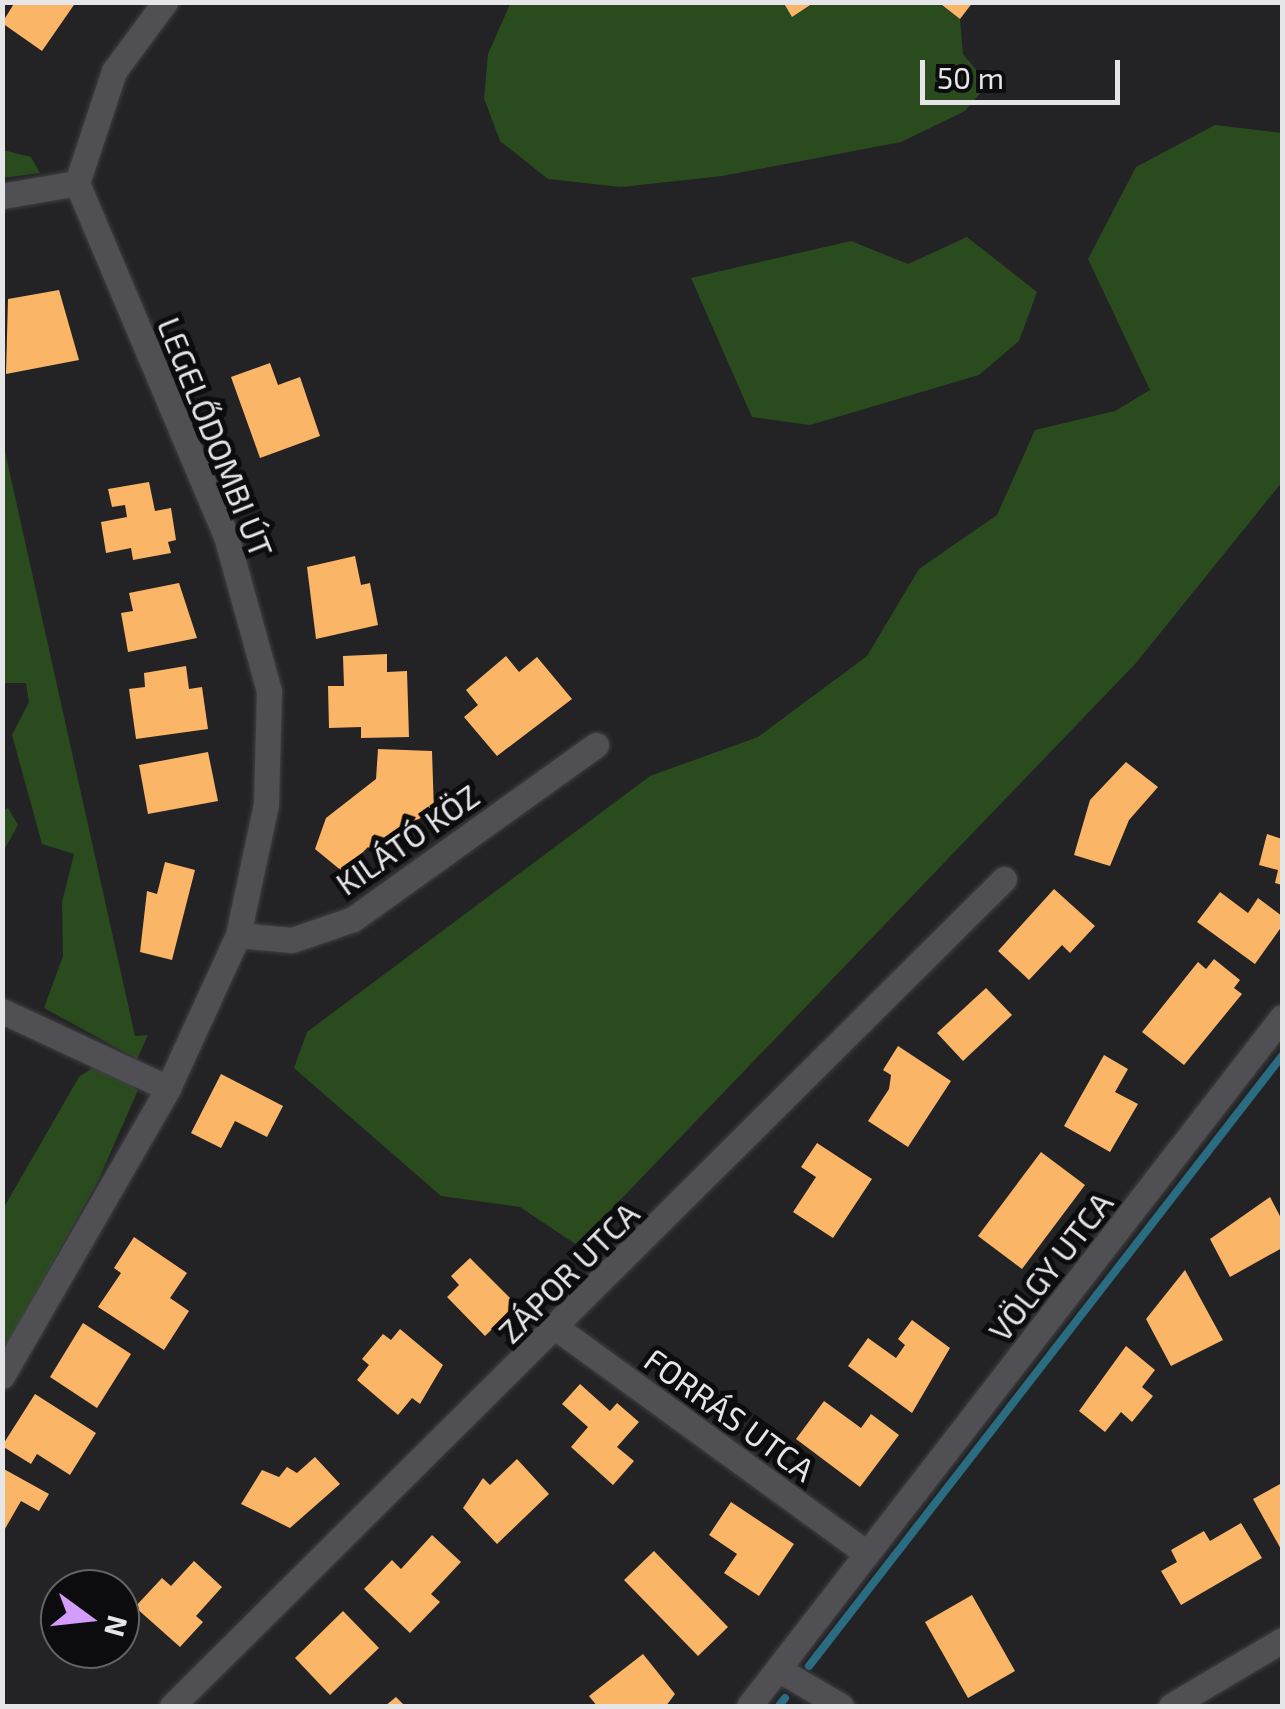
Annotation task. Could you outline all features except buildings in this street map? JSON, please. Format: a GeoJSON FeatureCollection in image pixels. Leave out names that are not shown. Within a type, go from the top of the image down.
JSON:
{"type":"FeatureCollection","features":[{"type":"Feature","properties":{"kind":"street"},"geometry":{"type":"LineString","coordinates":[[2,196],[77,182],[114,71],[165,2]]}},
{"type":"Feature","properties":{"kind":"street","name":"LEGELŐDOMBI ÚT"},"geometry":{"type":"LineString","coordinates":[[2,1376],[168,1088],[238,935],[266,804],[269,692],[226,536],[77,182]]}},
{"type":"Feature","properties":{"kind":"street","name":"KILÁTÓ KÖZ"},"geometry":{"type":"LineString","coordinates":[[238,935],[292,940],[353,919],[596,746]]}},
{"type":"Feature","properties":{"kind":"street","name":"ZÁPOR UTCA"},"geometry":{"type":"LineString","coordinates":[[172,1706],[558,1329],[1004,879]]}},
{"type":"Feature","properties":{"kind":"street"},"geometry":{"type":"LineString","coordinates":[[2,1011],[168,1088]]}},
{"type":"Feature","properties":{"kind":"street","name":"VÖLGY UTCA"},"geometry":{"type":"LineString","coordinates":[[749,1706],[864,1551],[1282,1017]]}},
{"type":"Feature","properties":{"kind":"street","name":"FORRÁS UTCA"},"geometry":{"type":"LineString","coordinates":[[558,1329],[864,1551]]}},
{"type":"Feature","properties":{"kind":"street"},"geometry":{"type":"LineString","coordinates":[[1171,1706],[1282,1640]]}},
{"type":"Feature","properties":{"kind":"street"},"geometry":{"type":"LineString","coordinates":[[778,1669],[840,1706]]}},
{"type":"Feature","properties":{"kind":"green space"},"geometry":{"type":"Polygon","coordinates":[[[511,2],[783,3],[792,17],[815,3],[938,3],[960,19],[963,54],[988,84],[965,111],[901,142],[722,176],[621,187],[548,179],[500,141],[484,98],[488,54],[511,2]]]}},
{"type":"Feature","properties":{"kind":"green space"},"geometry":{"type":"Polygon","coordinates":[[[1215,125],[1282,133],[1282,482],[1136,663],[577,1245],[520,1207],[441,1196],[294,1068],[307,1032],[650,776],[758,737],[867,656],[919,569],[997,515],[1035,430],[1115,411],[1150,390],[1088,259],[1136,167],[1215,125]]]}},
{"type":"Feature","properties":{"kind":"green space"},"geometry":{"type":"Polygon","coordinates":[[[3,150],[31,157],[40,173],[3,178],[3,150]]]}},
{"type":"Feature","properties":{"kind":"green space"},"geometry":{"type":"Polygon","coordinates":[[[967,237],[1037,292],[1019,341],[979,375],[810,425],[752,417],[691,278],[851,241],[908,264],[967,237]]]}},
{"type":"Feature","properties":{"kind":"green space"},"geometry":{"type":"Polygon","coordinates":[[[2,438],[135,1036],[148,1035],[137,1059],[44,1008],[63,956],[62,902],[74,854],[42,844],[12,735],[29,702],[26,683],[3,683],[2,438]]]}},
{"type":"Feature","properties":{"kind":"green space"},"geometry":{"type":"Polygon","coordinates":[[[8,808],[18,825],[3,852],[3,811],[8,808]]]}},
{"type":"Feature","properties":{"kind":"green space"},"geometry":{"type":"Polygon","coordinates":[[[98,1064],[138,1090],[98,1181],[3,1352],[3,1209],[79,1077],[98,1064]]]}},
{"type":"Feature","properties":{"kind":"waterway"},"geometry":{"type":"LineString","coordinates":[[809,1666],[1282,1056]]}},
{"type":"Feature","properties":{"kind":"waterway"},"geometry":{"type":"LineString","coordinates":[[779,1706],[785,1698]]}}]}
